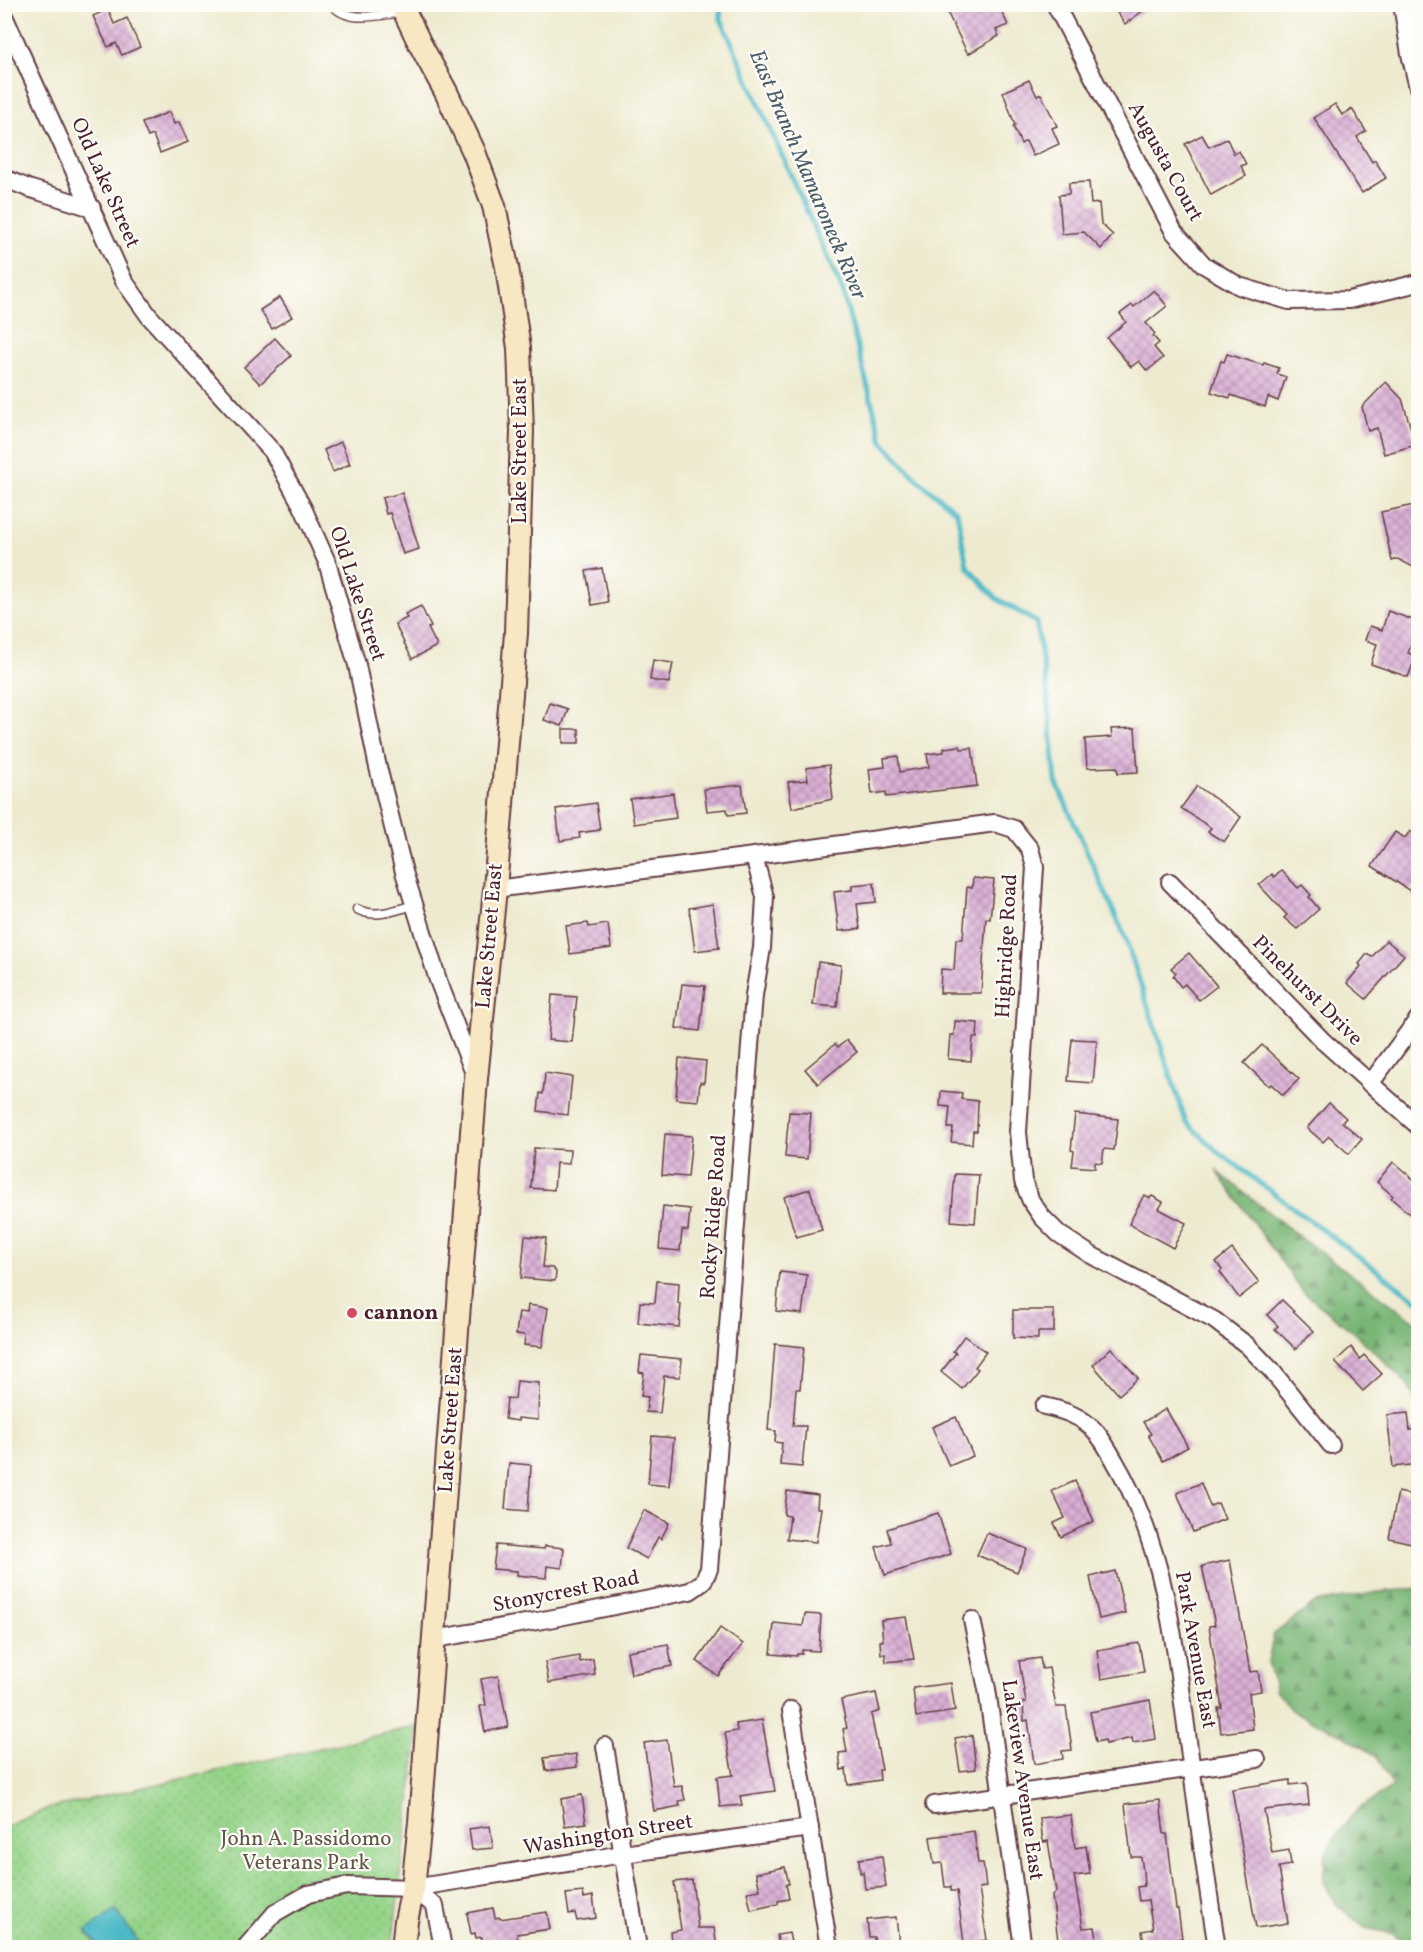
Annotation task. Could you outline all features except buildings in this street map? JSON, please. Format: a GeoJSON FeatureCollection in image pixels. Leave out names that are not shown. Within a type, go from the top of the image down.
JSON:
{"type":"FeatureCollection","features":[{"type":"Feature","properties":{"kind":"main road","name":"Lake Street East"},"geometry":{"type":"LineString","coordinates":[[402,8],[474,152],[494,207],[507,267],[519,348],[522,431],[516,633],[495,889],[476,1079],[435,1639],[413,1888],[403,1947]]}},
{"type":"Feature","properties":{"kind":"street","name":"Augusta Court"},"geometry":{"type":"LineString","coordinates":[[1056,4],[1174,231],[1204,265],[1239,286],[1289,301],[1349,300],[1419,283]]}},
{"type":"Feature","properties":{"kind":"street"},"geometry":{"type":"LineString","coordinates":[[1402,4],[1410,54],[1419,88]]}},
{"type":"Feature","properties":{"kind":"street","name":"Old Lake Street"},"geometry":{"type":"LineString","coordinates":[[4,16],[124,281],[142,307],[183,355],[272,451],[303,508],[327,562],[357,665],[390,819],[414,904],[438,980],[476,1079]]}},
{"type":"Feature","properties":{"kind":"street"},"geometry":{"type":"LineString","coordinates":[[4,178],[92,208]]}},
{"type":"Feature","properties":{"kind":"street","name":"Highridge Road"},"geometry":{"type":"LineString","coordinates":[[495,889],[995,822],[1014,829],[1030,849],[1035,867],[1018,1132],[1023,1181],[1031,1201],[1042,1217],[1059,1234],[1091,1255],[1214,1320],[1248,1346],[1272,1371],[1331,1445]]}},
{"type":"Feature","properties":{"kind":"street","name":"Rocky Ridge Road"},"geometry":{"type":"LineString","coordinates":[[703,1582],[709,1569],[754,995],[762,948],[765,897],[754,856]]}},
{"type":"Feature","properties":{"kind":"street","name":"Pinehurst Drive"},"geometry":{"type":"LineString","coordinates":[[1170,882],[1269,988],[1323,1041],[1419,1126]]}},
{"type":"Feature","properties":{"kind":"street"},"geometry":{"type":"LineString","coordinates":[[1370,1084],[1419,1020]]}},
{"type":"Feature","properties":{"kind":"street","name":"Park Avenue East"},"geometry":{"type":"LineString","coordinates":[[1044,1406],[1072,1414],[1095,1431],[1122,1474],[1143,1517],[1161,1575],[1180,1684],[1203,1862],[1217,1947]]}},
{"type":"Feature","properties":{"kind":"street","name":"Stonycrest Road"},"geometry":{"type":"LineString","coordinates":[[435,1639],[690,1591],[703,1582]]}},
{"type":"Feature","properties":{"kind":"street","name":"Lakeview Avenue East"},"geometry":{"type":"LineString","coordinates":[[972,1620],[987,1689],[1023,1947]]}},
{"type":"Feature","properties":{"kind":"street"},"geometry":{"type":"LineString","coordinates":[[791,1710],[829,1947]]}},
{"type":"Feature","properties":{"kind":"street"},"geometry":{"type":"LineString","coordinates":[[605,1746],[638,1947]]}},
{"type":"Feature","properties":{"kind":"street"},"geometry":{"type":"LineString","coordinates":[[934,1805],[1257,1759]]}},
{"type":"Feature","properties":{"kind":"street","name":"Washington Street"},"geometry":{"type":"LineString","coordinates":[[245,1947],[275,1913],[308,1894],[347,1886],[413,1888],[624,1854],[810,1828]]}},
{"type":"Feature","properties":{"kind":"street"},"geometry":{"type":"LineString","coordinates":[[413,1888],[435,1906],[443,1947]]}},
{"type":"Feature","properties":{"kind":"lane"},"geometry":{"type":"LineString","coordinates":[[332,4],[342,13],[350,16],[402,8]]}},
{"type":"Feature","properties":{"kind":"lane"},"geometry":{"type":"LineString","coordinates":[[357,909],[365,914],[373,915],[414,904]]}},
{"type":"Feature","properties":{"kind":"green space"},"geometry":{"type":"Polygon","coordinates":[[[1216,1170],[1296,1234],[1418,1324],[1418,1405],[1407,1384],[1359,1337],[1303,1292],[1216,1170]]]}},
{"type":"Feature","properties":{"kind":"green space"},"geometry":{"type":"Polygon","coordinates":[[[1418,1588],[1418,1947],[1407,1948],[1394,1934],[1365,1928],[1338,1906],[1323,1883],[1325,1856],[1336,1835],[1357,1810],[1393,1787],[1377,1756],[1339,1733],[1297,1714],[1276,1692],[1268,1662],[1274,1634],[1315,1603],[1418,1588]]]}},
{"type":"Feature","properties":{"kind":"green space","name":"John A. Passidomo Veterans Park"},"geometry":{"type":"Polygon","coordinates":[[[419,1726],[392,1947],[5,1948],[5,1827],[46,1809],[419,1726]]]}},
{"type":"Feature","properties":{"kind":"water"},"geometry":{"type":"Polygon","coordinates":[[[116,1910],[142,1947],[99,1947],[86,1931],[116,1910]]]}},
{"type":"Feature","properties":{"kind":"waterway","name":"East Branch Mamaroneck River"},"geometry":{"type":"LineString","coordinates":[[720,4],[721,19],[843,292],[882,441],[919,481],[957,512],[967,566],[996,598],[1036,622],[1047,689],[1056,782],[1125,937],[1186,1122],[1217,1151],[1418,1301]]}},
{"type":"Feature","properties":{"kind":"place","name":"cannon"},"geometry":{"type":"Point","coordinates":[352,1313]}}]}
